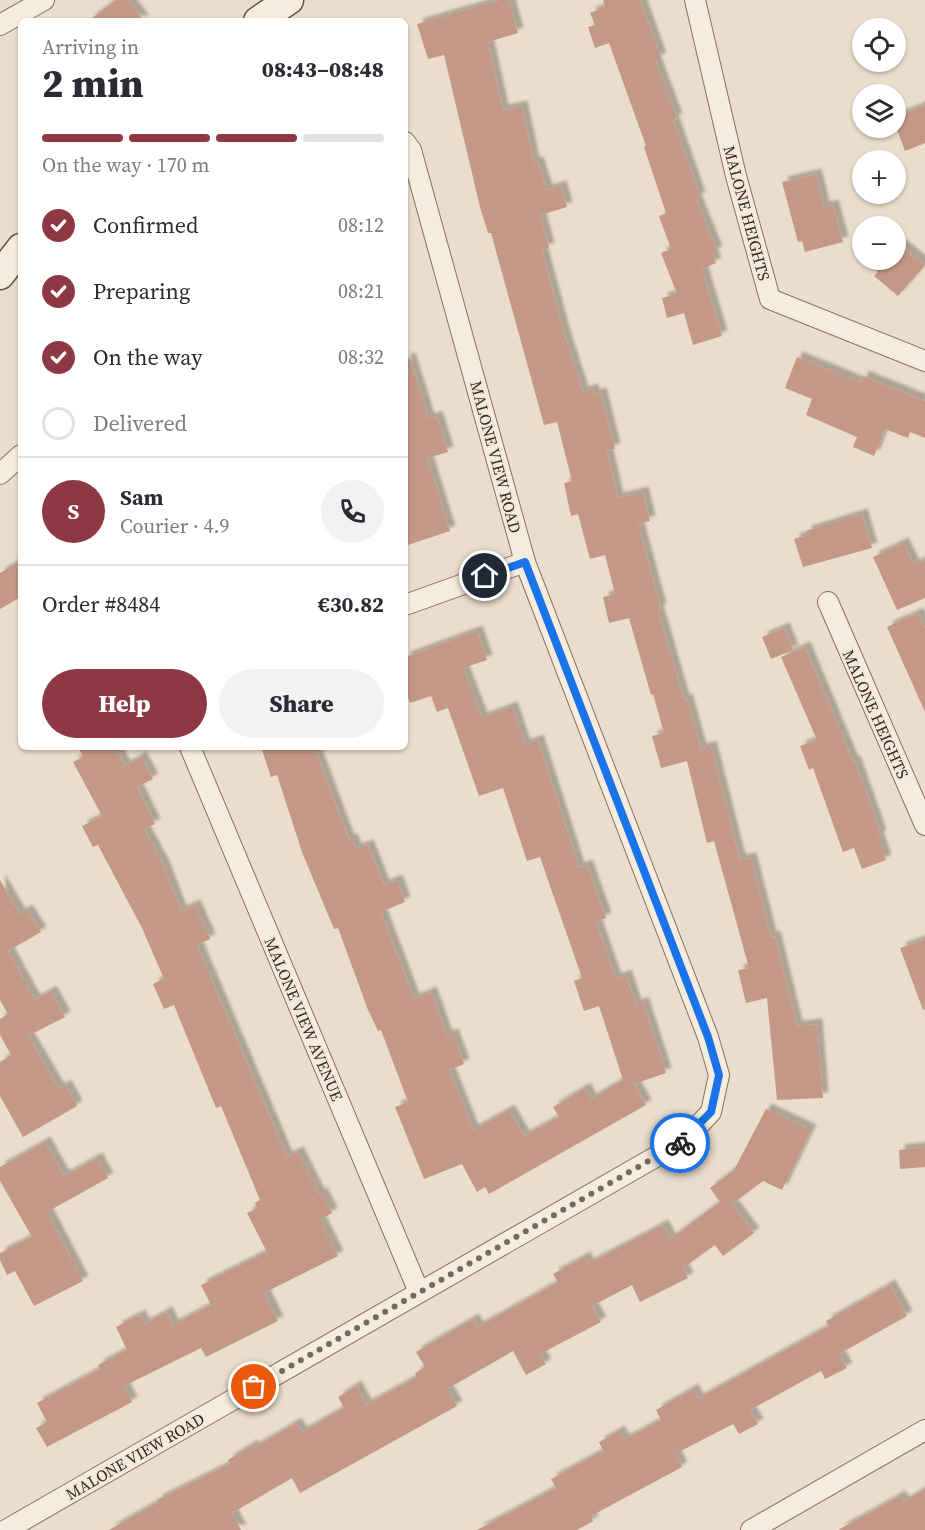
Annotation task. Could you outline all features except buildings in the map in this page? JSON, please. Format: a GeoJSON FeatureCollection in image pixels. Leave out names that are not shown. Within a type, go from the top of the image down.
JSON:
{"type":"FeatureCollection","features":[{"type":"Feature","properties":{"kind":"main road"},"geometry":{"type":"LineString","coordinates":[[262,18],[289,0]]}},
{"type":"Feature","properties":{"kind":"main road"},"geometry":{"type":"LineString","coordinates":[[0,275],[18,252]]}},
{"type":"Feature","properties":{"kind":"street"},"geometry":{"type":"LineString","coordinates":[[0,26],[44,0]]}},
{"type":"Feature","properties":{"kind":"street","name":"MALONE HEIGHTS"},"geometry":{"type":"LineString","coordinates":[[695,0],[736,176],[770,299],[925,361]]}},
{"type":"Feature","properties":{"kind":"street","name":"MALONE VIEW ROAD"},"geometry":{"type":"LineString","coordinates":[[5,1530],[685,1140],[711,1112],[719,1075],[699,1014],[525,562],[411,150],[408,146]]}},
{"type":"Feature","properties":{"kind":"street"},"geometry":{"type":"LineString","coordinates":[[0,474],[18,458]]}},
{"type":"Feature","properties":{"kind":"street"},"geometry":{"type":"LineString","coordinates":[[408,604],[525,562]]}},
{"type":"Feature","properties":{"kind":"street","name":"MALONE HEIGHTS"},"geometry":{"type":"LineString","coordinates":[[828,602],[925,825]]}},
{"type":"Feature","properties":{"kind":"street","name":"MALONE VIEW AVENUE"},"geometry":{"type":"LineString","coordinates":[[191,750],[419,1292]]}},
{"type":"Feature","properties":{"kind":"street"},"geometry":{"type":"LineString","coordinates":[[751,1530],[925,1430]]}},
{"type":"Feature","properties":{"kind":"street"},"geometry":{"type":"LineString","coordinates":[[0,1524],[5,1530]]}},
{"type":"Feature","properties":{"kind":"way so far"},"geometry":{"type":"LineString","coordinates":[[254,1387],[680,1143]]}},
{"type":"Feature","properties":{"kind":"route"},"geometry":{"type":"LineString","coordinates":[[485,576],[525,562],[708,1037],[719,1075],[711,1112],[680,1143]]}}]}
